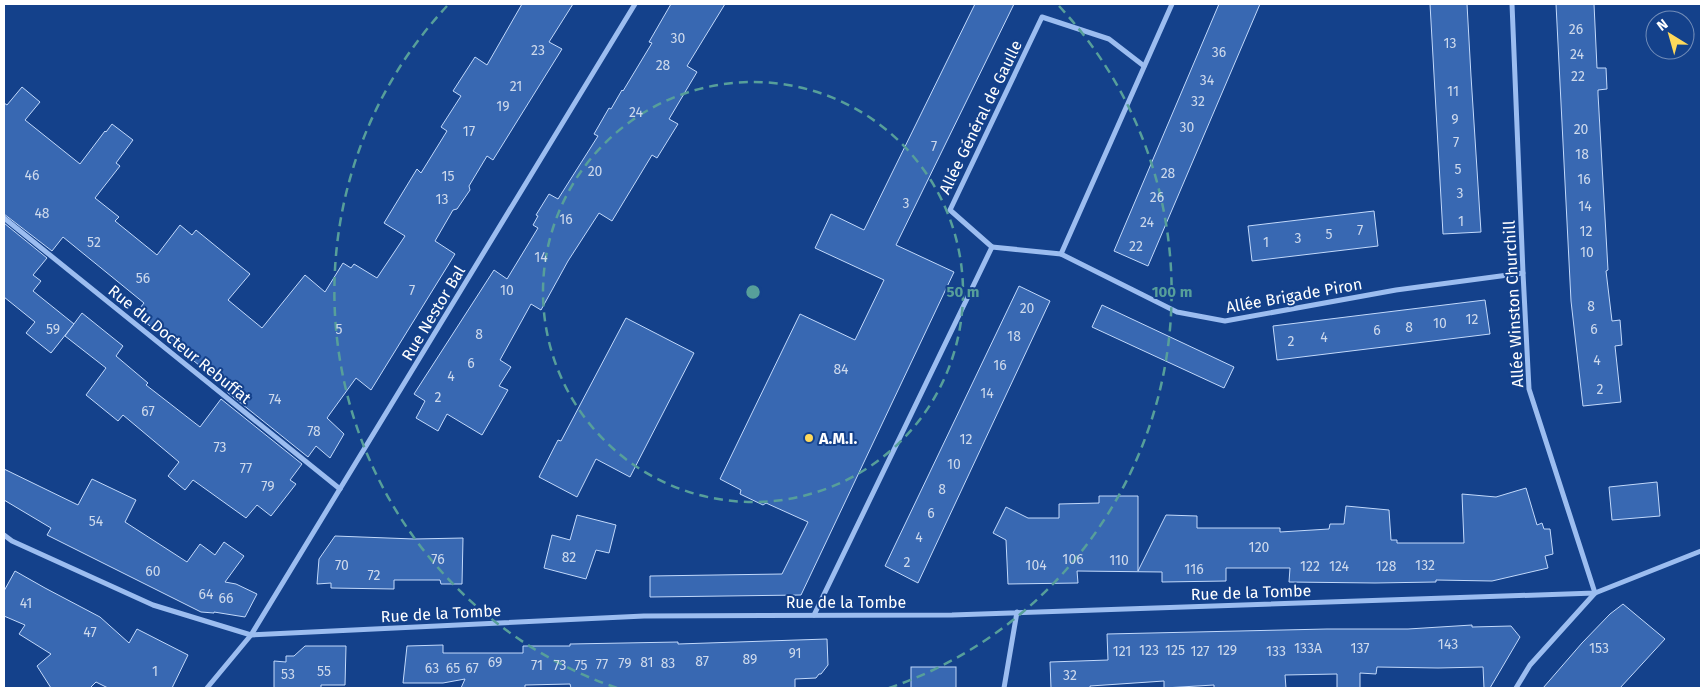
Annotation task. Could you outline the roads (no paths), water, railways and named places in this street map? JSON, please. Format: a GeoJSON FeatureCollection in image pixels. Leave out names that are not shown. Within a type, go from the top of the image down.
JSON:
{"type":"FeatureCollection","features":[{"type":"Feature","properties":{"kind":"street","name":"Rue Nestor Bal"},"geometry":{"type":"LineString","coordinates":[[207,688],[251,635],[635,4]]}},
{"type":"Feature","properties":{"kind":"street"},"geometry":{"type":"LineString","coordinates":[[1061,254],[1172,4]]}},
{"type":"Feature","properties":{"kind":"street","name":"Allée Winston Churchill"},"geometry":{"type":"LineString","coordinates":[[1512,4],[1529,389],[1595,593]]}},
{"type":"Feature","properties":{"kind":"street","name":"Allée Général de Gaulle"},"geometry":{"type":"LineString","coordinates":[[992,247],[950,210],[1042,16],[1109,39],[1144,66]]}},
{"type":"Feature","properties":{"kind":"street","name":"Rue du Docteur Rebuffat"},"geometry":{"type":"LineString","coordinates":[[4,218],[340,489]]}},
{"type":"Feature","properties":{"kind":"street"},"geometry":{"type":"LineString","coordinates":[[814,615],[992,247]]}},
{"type":"Feature","properties":{"kind":"street","name":"Allée Brigade Piron"},"geometry":{"type":"LineString","coordinates":[[992,247],[1061,254],[1176,312],[1225,321],[1396,290],[1523,273]]}},
{"type":"Feature","properties":{"kind":"street","name":"Rue de la Tombe"},"geometry":{"type":"LineString","coordinates":[[4,535],[12,541],[154,605],[251,635],[644,616],[952,615],[1595,593],[1701,551]]}},
{"type":"Feature","properties":{"kind":"street"},"geometry":{"type":"LineString","coordinates":[[1516,688],[1530,664],[1595,593]]}},
{"type":"Feature","properties":{"kind":"street"},"geometry":{"type":"LineString","coordinates":[[1004,688],[1017,612]]}},
{"type":"Feature","properties":{"kind":"place","name":"A.M.I."},"geometry":{"type":"Point","coordinates":[809,438]}}]}
